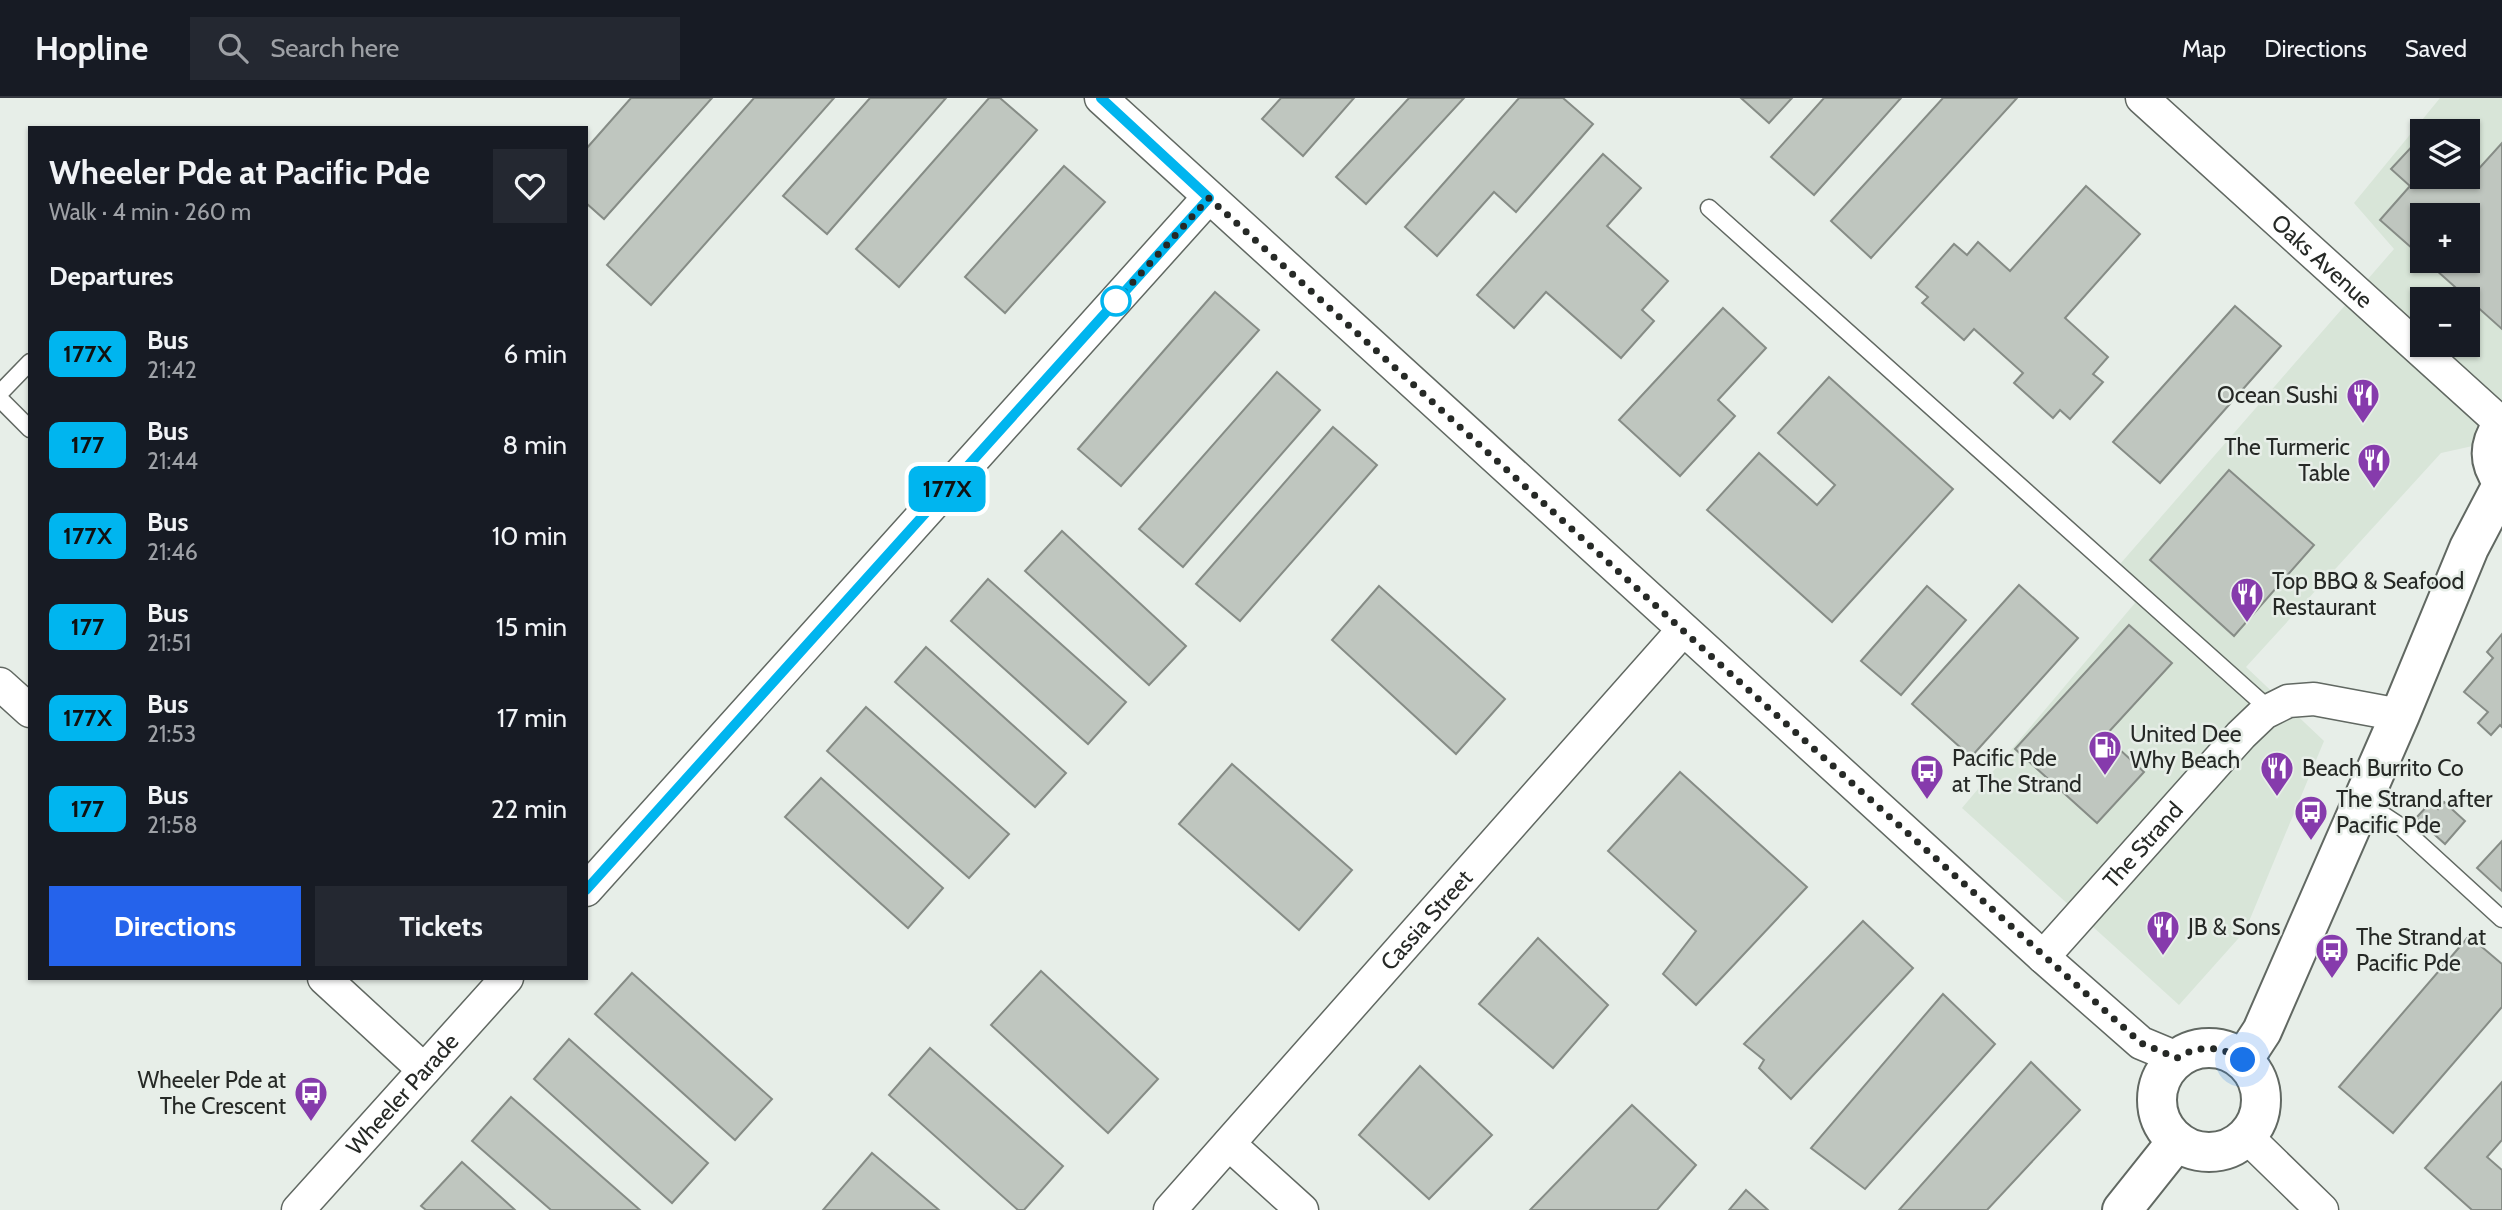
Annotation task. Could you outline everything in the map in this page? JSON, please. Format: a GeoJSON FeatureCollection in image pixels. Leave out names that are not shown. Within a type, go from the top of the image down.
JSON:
{"type":"FeatureCollection","features":[{"type":"Feature","properties":{"kind":"main road"},"geometry":{"type":"LineString","coordinates":[[2243,1060],[2262,1031],[2400,715],[2469,548],[2502,483],[2492,460],[2491,447],[2502,424]]}},
{"type":"Feature","properties":{"kind":"main road"},"geometry":{"type":"LineString","coordinates":[[2203,1048],[2231,1052],[2253,1070],[2262,1097],[2261,1111],[2247,1136],[2234,1146],[2220,1151],[2190,1149],[2177,1141],[2163,1122],[2157,1100],[2160,1084],[2166,1070],[2177,1058],[2203,1048]]}},
{"type":"Feature","properties":{"kind":"main road"},"geometry":{"type":"LineString","coordinates":[[2122,1210],[2177,1141]]}},
{"type":"Feature","properties":{"kind":"street"},"geometry":{"type":"LineString","coordinates":[[1101,98],[2043,957],[2141,1043],[2177,1058]]}},
{"type":"Feature","properties":{"kind":"street","name":"Oaks Avenue"},"geometry":{"type":"LineString","coordinates":[[2142,98],[2502,424]]}},
{"type":"Feature","properties":{"kind":"street"},"geometry":{"type":"LineString","coordinates":[[588,888],[1209,198]]}},
{"type":"Feature","properties":{"kind":"street","name":"Cassia Street"},"geometry":{"type":"LineString","coordinates":[[1170,1210],[1682,630]]}},
{"type":"Feature","properties":{"kind":"street"},"geometry":{"type":"LineString","coordinates":[[0,684],[28,709]]}},
{"type":"Feature","properties":{"kind":"street","name":"The Strand"},"geometry":{"type":"LineString","coordinates":[[2043,957],[2241,735],[2264,713],[2288,701],[2314,699],[2400,715]]}},
{"type":"Feature","properties":{"kind":"street"},"geometry":{"type":"LineString","coordinates":[[326,980],[424,1070]]}},
{"type":"Feature","properties":{"kind":"street","name":"Wheeler Parade"},"geometry":{"type":"LineString","coordinates":[[298,1210],[505,980]]}},
{"type":"Feature","properties":{"kind":"street"},"geometry":{"type":"LineString","coordinates":[[2247,1136],[2322,1210]]}},
{"type":"Feature","properties":{"kind":"street"},"geometry":{"type":"LineString","coordinates":[[1229,1144],[1302,1210]]}},
{"type":"Feature","properties":{"kind":"lane"},"geometry":{"type":"LineString","coordinates":[[1709,208],[2270,710]]}},
{"type":"Feature","properties":{"kind":"lane"},"geometry":{"type":"LineString","coordinates":[[0,394],[28,364]]}},
{"type":"Feature","properties":{"kind":"lane"},"geometry":{"type":"LineString","coordinates":[[0,399],[28,427]]}},
{"type":"Feature","properties":{"kind":"lane"},"geometry":{"type":"LineString","coordinates":[[2362,800],[2400,826],[2502,919]]}},
{"type":"Feature","properties":{"kind":"shaded area"},"geometry":{"type":"Polygon","coordinates":[[[2440,98],[2502,98],[2502,417],[2477,445],[2441,453],[2246,667],[2324,741],[2245,931],[2179,1005],[1962,808],[2135,603],[2121,563],[2394,249],[2354,203],[2410,135],[2410,189],[2480,189],[2480,119],[2423,119],[2440,98]]]}},
{"type":"Feature","properties":{"kind":"building"},"geometry":{"type":"Polygon","coordinates":[[[631,98],[712,98],[604,219],[588,205],[588,147],[631,98]]]}},
{"type":"Feature","properties":{"kind":"building"},"geometry":{"type":"Polygon","coordinates":[[[754,98],[834,98],[651,305],[607,265],[754,98]]]}},
{"type":"Feature","properties":{"kind":"building"},"geometry":{"type":"Polygon","coordinates":[[[870,98],[946,98],[827,234],[783,196],[870,98]]]}},
{"type":"Feature","properties":{"kind":"building"},"geometry":{"type":"Polygon","coordinates":[[[989,98],[1000,98],[1037,130],[899,287],[856,249],[989,98]]]}},
{"type":"Feature","properties":{"kind":"building"},"geometry":{"type":"Polygon","coordinates":[[[1281,98],[1354,98],[1303,156],[1262,119],[1281,98]]]}},
{"type":"Feature","properties":{"kind":"building"},"geometry":{"type":"Polygon","coordinates":[[[1409,98],[1464,98],[1366,204],[1336,177],[1409,98]]]}},
{"type":"Feature","properties":{"kind":"building"},"geometry":{"type":"Polygon","coordinates":[[[1519,98],[1563,98],[1593,124],[1516,212],[1494,192],[1437,256],[1405,227],[1519,98]]]}},
{"type":"Feature","properties":{"kind":"building"},"geometry":{"type":"Polygon","coordinates":[[[1741,98],[1792,98],[1769,123],[1741,98]]]}},
{"type":"Feature","properties":{"kind":"building"},"geometry":{"type":"Polygon","coordinates":[[[1824,98],[1901,98],[1814,195],[1771,157],[1824,98]]]}},
{"type":"Feature","properties":{"kind":"building"},"geometry":{"type":"Polygon","coordinates":[[[1943,98],[2017,98],[1871,258],[1831,221],[1943,98]]]}},
{"type":"Feature","properties":{"kind":"building"},"geometry":{"type":"Polygon","coordinates":[[[2502,143],[2502,329],[2480,309],[2480,287],[2455,287],[2439,273],[2480,273],[2480,203],[2410,203],[2410,246],[2380,220],[2410,186],[2410,189],[2480,189],[2480,167],[2502,143]]]}},
{"type":"Feature","properties":{"kind":"building"},"geometry":{"type":"Polygon","coordinates":[[[2410,149],[2410,186],[2391,169],[2410,149]]]}},
{"type":"Feature","properties":{"kind":"building"},"geometry":{"type":"Polygon","coordinates":[[[1603,154],[1641,188],[1607,226],[1668,281],[1642,310],[1654,321],[1621,358],[1546,292],[1514,328],[1477,295],[1603,154]]]}},
{"type":"Feature","properties":{"kind":"building"},"geometry":{"type":"Polygon","coordinates":[[[1064,166],[1105,202],[1005,313],[965,277],[1064,166]]]}},
{"type":"Feature","properties":{"kind":"building"},"geometry":{"type":"Polygon","coordinates":[[[2086,186],[2140,234],[2065,318],[2108,357],[2093,374],[2103,382],[2070,419],[2060,410],[2053,418],[2014,383],[2023,373],[1974,329],[1964,340],[1922,303],[1928,297],[1916,287],[1954,244],[1967,255],[1978,242],[2010,271],[2086,186]]]}},
{"type":"Feature","properties":{"kind":"building"},"geometry":{"type":"Polygon","coordinates":[[[1215,292],[1259,330],[1121,486],[1078,449],[1215,292]]]}},
{"type":"Feature","properties":{"kind":"building"},"geometry":{"type":"Polygon","coordinates":[[[2235,306],[2281,346],[2160,483],[2113,442],[2235,306]]]}},
{"type":"Feature","properties":{"kind":"building"},"geometry":{"type":"Polygon","coordinates":[[[1723,308],[1766,348],[1718,400],[1735,416],[1680,476],[1619,420],[1723,308]]]}},
{"type":"Feature","properties":{"kind":"building"},"geometry":{"type":"Polygon","coordinates":[[[1277,372],[1320,410],[1183,567],[1139,529],[1277,372]]]}},
{"type":"Feature","properties":{"kind":"building"},"geometry":{"type":"Polygon","coordinates":[[[1829,377],[1953,489],[1832,622],[1707,510],[1759,453],[1817,505],[1835,485],[1778,433],[1829,377]]]}},
{"type":"Feature","properties":{"kind":"building"},"geometry":{"type":"Polygon","coordinates":[[[1333,427],[1377,465],[1240,621],[1196,584],[1333,427]]]}},
{"type":"Feature","properties":{"kind":"building"},"geometry":{"type":"Polygon","coordinates":[[[2229,470],[2314,545],[2234,636],[2150,560],[2229,470]]]}},
{"type":"Feature","properties":{"kind":"building"},"geometry":{"type":"Polygon","coordinates":[[[1062,531],[1186,646],[1149,685],[1025,571],[1062,531]]]}},
{"type":"Feature","properties":{"kind":"building"},"geometry":{"type":"Polygon","coordinates":[[[988,579],[1126,702],[1088,744],[951,621],[988,579]]]}},
{"type":"Feature","properties":{"kind":"building"},"geometry":{"type":"Polygon","coordinates":[[[2019,585],[2078,638],[1971,757],[1912,704],[2019,585]]]}},
{"type":"Feature","properties":{"kind":"building"},"geometry":{"type":"Polygon","coordinates":[[[1379,586],[1505,699],[1456,754],[1332,640],[1379,586]]]}},
{"type":"Feature","properties":{"kind":"building"},"geometry":{"type":"Polygon","coordinates":[[[1927,586],[1966,620],[1901,695],[1861,661],[1927,586]]]}},
{"type":"Feature","properties":{"kind":"building"},"geometry":{"type":"Polygon","coordinates":[[[2129,625],[2172,663],[2105,736],[2144,772],[2097,823],[2015,749],[2129,625]]]}},
{"type":"Feature","properties":{"kind":"building"},"geometry":{"type":"Polygon","coordinates":[[[2502,634],[2502,727],[2500,725],[2491,735],[2478,723],[2488,712],[2464,692],[2493,658],[2487,652],[2502,634]]]}},
{"type":"Feature","properties":{"kind":"building"},"geometry":{"type":"Polygon","coordinates":[[[926,647],[1066,773],[1035,807],[895,682],[926,647]]]}},
{"type":"Feature","properties":{"kind":"building"},"geometry":{"type":"Polygon","coordinates":[[[866,707],[1009,834],[969,878],[827,751],[866,707]]]}},
{"type":"Feature","properties":{"kind":"building"},"geometry":{"type":"Polygon","coordinates":[[[1232,764],[1352,870],[1299,930],[1179,824],[1232,764]]]}},
{"type":"Feature","properties":{"kind":"building"},"geometry":{"type":"Polygon","coordinates":[[[1680,772],[1807,887],[1696,1005],[1663,974],[1696,931],[1608,851],[1680,772]]]}},
{"type":"Feature","properties":{"kind":"building"},"geometry":{"type":"Polygon","coordinates":[[[821,778],[943,888],[908,928],[785,817],[821,778]]]}},
{"type":"Feature","properties":{"kind":"building"},"geometry":{"type":"Polygon","coordinates":[[[2431,802],[2438,809],[2444,802],[2465,821],[2445,844],[2416,818],[2431,802]]]}},
{"type":"Feature","properties":{"kind":"building"},"geometry":{"type":"Polygon","coordinates":[[[2502,841],[2502,891],[2477,868],[2502,841]]]}},
{"type":"Feature","properties":{"kind":"building"},"geometry":{"type":"Polygon","coordinates":[[[1863,921],[1913,968],[1791,1099],[1759,1068],[1764,1060],[1744,1044],[1863,921]]]}},
{"type":"Feature","properties":{"kind":"building"},"geometry":{"type":"Polygon","coordinates":[[[2469,936],[2502,964],[2502,1007],[2393,1133],[2339,1087],[2469,936]]]}},
{"type":"Feature","properties":{"kind":"building"},"geometry":{"type":"Polygon","coordinates":[[[1538,938],[1608,1005],[1553,1068],[1479,1004],[1538,938]]]}},
{"type":"Feature","properties":{"kind":"building"},"geometry":{"type":"Polygon","coordinates":[[[1041,971],[1158,1079],[1108,1133],[991,1025],[1041,971]]]}},
{"type":"Feature","properties":{"kind":"building"},"geometry":{"type":"Polygon","coordinates":[[[632,973],[772,1099],[735,1140],[595,1014],[632,973]]]}},
{"type":"Feature","properties":{"kind":"building"},"geometry":{"type":"Polygon","coordinates":[[[1943,994],[1995,1044],[1865,1189],[1811,1148],[1943,994]]]}},
{"type":"Feature","properties":{"kind":"building"},"geometry":{"type":"Polygon","coordinates":[[[569,1039],[708,1163],[672,1203],[534,1079],[569,1039]]]}},
{"type":"Feature","properties":{"kind":"building"},"geometry":{"type":"Polygon","coordinates":[[[930,1048],[1063,1166],[1024,1210],[1018,1210],[889,1095],[930,1048]]]}},
{"type":"Feature","properties":{"kind":"building"},"geometry":{"type":"Polygon","coordinates":[[[2031,1062],[2080,1110],[1987,1210],[1899,1210],[2031,1062]]]}},
{"type":"Feature","properties":{"kind":"building"},"geometry":{"type":"Polygon","coordinates":[[[1420,1066],[1492,1135],[1429,1199],[1359,1135],[1420,1066]]]}},
{"type":"Feature","properties":{"kind":"building"},"geometry":{"type":"Polygon","coordinates":[[[2502,1082],[2502,1140],[2487,1157],[2502,1170],[2502,1210],[2472,1210],[2425,1168],[2502,1082]]]}},
{"type":"Feature","properties":{"kind":"building"},"geometry":{"type":"Polygon","coordinates":[[[511,1097],[640,1210],[551,1210],[472,1141],[511,1097]]]}},
{"type":"Feature","properties":{"kind":"building"},"geometry":{"type":"Polygon","coordinates":[[[1632,1105],[1696,1165],[1657,1210],[1530,1210],[1632,1105]]]}},
{"type":"Feature","properties":{"kind":"building"},"geometry":{"type":"Polygon","coordinates":[[[872,1153],[939,1210],[823,1210],[872,1153]]]}},
{"type":"Feature","properties":{"kind":"building"},"geometry":{"type":"Polygon","coordinates":[[[462,1162],[515,1210],[426,1210],[421,1206],[462,1162]]]}},
{"type":"Feature","properties":{"kind":"building"},"geometry":{"type":"Polygon","coordinates":[[[1746,1190],[1768,1210],[1729,1210],[1746,1190]]]}},
{"type":"Feature","properties":{"kind":"bus line","name":"177X"},"geometry":{"type":"LineString","coordinates":[[588,888],[1209,198],[1101,98]]}},
{"type":"Feature","properties":{"kind":"place","name":"Ocean Sushi"},"geometry":{"type":"Point","coordinates":[2363,425]}},
{"type":"Feature","properties":{"kind":"place","name":"The Turmeric Table"},"geometry":{"type":"Point","coordinates":[2374,490]}},
{"type":"Feature","properties":{"kind":"place","name":"Top BBQ & Seafood Restaurant"},"geometry":{"type":"Point","coordinates":[2247,624]}},
{"type":"Feature","properties":{"kind":"place","name":"United Dee Why Beach"},"geometry":{"type":"Point","coordinates":[2105,777]}},
{"type":"Feature","properties":{"kind":"place","name":"Beach Burrito Co"},"geometry":{"type":"Point","coordinates":[2277,798]}},
{"type":"Feature","properties":{"kind":"place","name":"Pacific Pde at The Strand"},"geometry":{"type":"Point","coordinates":[1927,801]}},
{"type":"Feature","properties":{"kind":"place","name":"The Strand after Pacific Pde"},"geometry":{"type":"Point","coordinates":[2311,842]}},
{"type":"Feature","properties":{"kind":"place","name":"JB & Sons"},"geometry":{"type":"Point","coordinates":[2163,957]}},
{"type":"Feature","properties":{"kind":"place","name":"The Strand at Pacific Pde"},"geometry":{"type":"Point","coordinates":[2332,980]}},
{"type":"Feature","properties":{"kind":"place","name":"Wheeler Pde at The Crescent"},"geometry":{"type":"Point","coordinates":[311,1123]}},
{"type":"Feature","properties":{"kind":"route"},"geometry":{"type":"LineString","coordinates":[[1116,301],[1209,198],[1723,667],[2141,1043],[2177,1058],[2190,1051],[2218,1048],[2243,1060]]}}]}
